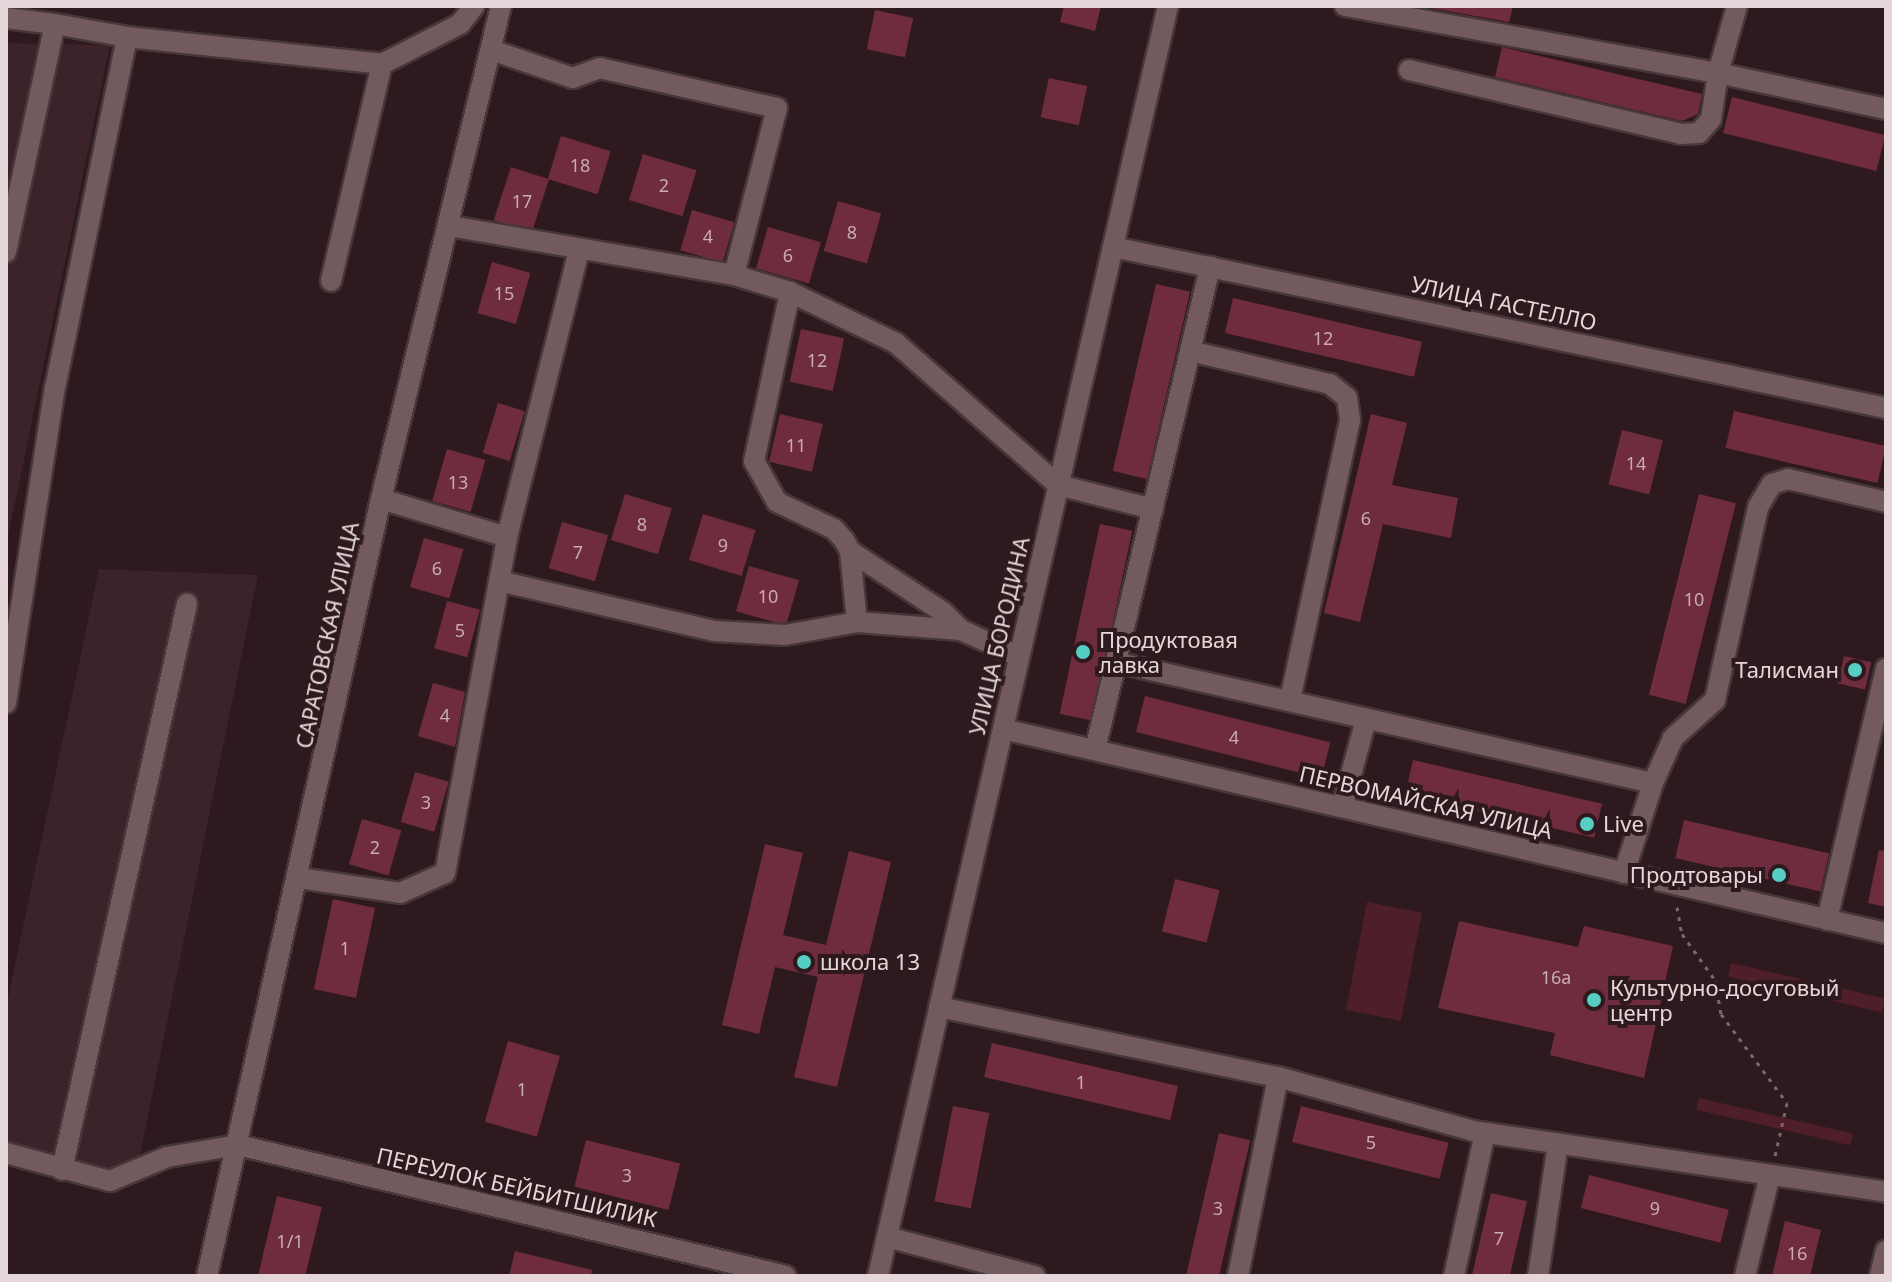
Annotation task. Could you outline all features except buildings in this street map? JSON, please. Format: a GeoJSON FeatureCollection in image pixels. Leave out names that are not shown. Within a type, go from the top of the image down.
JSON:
{"type":"FeatureCollection","features":[{"type":"Feature","properties":{"kind":"street"},"geometry":{"type":"LineString","coordinates":[[6,18],[127,37],[382,64],[460,24],[474,6]]}},
{"type":"Feature","properties":{"kind":"street","name":"САРАТОВСКАЯ УЛИЦА"},"geometry":{"type":"LineString","coordinates":[[207,1276],[299,878],[381,499],[450,226],[501,6]]}},
{"type":"Feature","properties":{"kind":"street","name":"УЛИЦА БОРОДИНА"},"geometry":{"type":"LineString","coordinates":[[878,1276],[1168,6]]}},
{"type":"Feature","properties":{"kind":"street"},"geometry":{"type":"LineString","coordinates":[[1345,6],[1718,73],[1886,109]]}},
{"type":"Feature","properties":{"kind":"street"},"geometry":{"type":"LineString","coordinates":[[1409,70],[1681,134],[1699,133],[1711,119],[1718,73],[1737,6]]}},
{"type":"Feature","properties":{"kind":"street"},"geometry":{"type":"LineString","coordinates":[[6,252],[55,24]]}},
{"type":"Feature","properties":{"kind":"street"},"geometry":{"type":"LineString","coordinates":[[6,703],[55,388],[127,37]]}},
{"type":"Feature","properties":{"kind":"street"},"geometry":{"type":"LineString","coordinates":[[491,50],[573,78],[600,68],[777,108],[734,275]]}},
{"type":"Feature","properties":{"kind":"street"},"geometry":{"type":"LineString","coordinates":[[331,281],[382,64]]}},
{"type":"Feature","properties":{"kind":"street"},"geometry":{"type":"LineString","coordinates":[[450,226],[734,275],[790,292],[896,343],[1058,485],[1153,509]]}},
{"type":"Feature","properties":{"kind":"street","name":"УЛИЦА ГАСТЕЛЛО"},"geometry":{"type":"LineString","coordinates":[[1113,247],[1886,408]]}},
{"type":"Feature","properties":{"kind":"street"},"geometry":{"type":"LineString","coordinates":[[299,878],[400,893],[445,873],[507,537],[579,250]]}},
{"type":"Feature","properties":{"kind":"street"},"geometry":{"type":"LineString","coordinates":[[1095,750],[1119,663],[1210,266]]}},
{"type":"Feature","properties":{"kind":"street"},"geometry":{"type":"LineString","coordinates":[[790,292],[754,461],[777,502],[834,529],[850,551],[943,612],[961,630]]}},
{"type":"Feature","properties":{"kind":"street"},"geometry":{"type":"LineString","coordinates":[[1190,351],[1330,384],[1347,398],[1350,420],[1290,701]]}},
{"type":"Feature","properties":{"kind":"street"},"geometry":{"type":"LineString","coordinates":[[1624,873],[1653,783],[1673,738],[1715,700],[1758,507],[1772,484],[1788,479],[1886,502]]}},
{"type":"Feature","properties":{"kind":"street"},"geometry":{"type":"LineString","coordinates":[[381,499],[507,537]]}},
{"type":"Feature","properties":{"kind":"street"},"geometry":{"type":"LineString","coordinates":[[850,551],[857,622]]}},
{"type":"Feature","properties":{"kind":"street"},"geometry":{"type":"LineString","coordinates":[[499,581],[714,631],[785,635],[857,622],[961,630],[1018,656]]}},
{"type":"Feature","properties":{"kind":"street"},"geometry":{"type":"LineString","coordinates":[[62,1170],[187,604]]}},
{"type":"Feature","properties":{"kind":"street"},"geometry":{"type":"LineString","coordinates":[[1119,663],[1653,783]]}},
{"type":"Feature","properties":{"kind":"street"},"geometry":{"type":"LineString","coordinates":[[1827,920],[1886,669]]}},
{"type":"Feature","properties":{"kind":"street"},"geometry":{"type":"LineString","coordinates":[[1342,807],[1366,720]]}},
{"type":"Feature","properties":{"kind":"street","name":"ПЕРВОМАЙСКАЯ УЛИЦА"},"geometry":{"type":"LineString","coordinates":[[1003,729],[1674,887],[1886,933]]}},
{"type":"Feature","properties":{"kind":"street"},"geometry":{"type":"LineString","coordinates":[[939,1007],[1278,1077],[1485,1133],[1886,1192]]}},
{"type":"Feature","properties":{"kind":"street"},"geometry":{"type":"LineString","coordinates":[[1238,1276],[1278,1077]]}},
{"type":"Feature","properties":{"kind":"street"},"geometry":{"type":"LineString","coordinates":[[1454,1276],[1485,1133]]}},
{"type":"Feature","properties":{"kind":"street"},"geometry":{"type":"LineString","coordinates":[[1538,1276],[1558,1143]]}},
{"type":"Feature","properties":{"kind":"street"},"geometry":{"type":"LineString","coordinates":[[6,1153],[110,1181],[167,1157],[238,1145]]}},
{"type":"Feature","properties":{"kind":"street","name":"ПЕРЕУЛОК БЕЙБИТШИЛИК"},"geometry":{"type":"LineString","coordinates":[[238,1145],[786,1276]]}},
{"type":"Feature","properties":{"kind":"street"},"geometry":{"type":"LineString","coordinates":[[1745,1276],[1770,1175]]}},
{"type":"Feature","properties":{"kind":"street"},"geometry":{"type":"LineString","coordinates":[[887,1237],[1035,1276]]}},
{"type":"Feature","properties":{"kind":"street"},"geometry":{"type":"LineString","coordinates":[[1880,1276],[1886,1251]]}},
{"type":"Feature","properties":{"kind":"path"},"geometry":{"type":"LineString","coordinates":[[1674,887],[1682,934],[1715,980],[1721,1014],[1787,1103],[1770,1175]]}},
{"type":"Feature","properties":{"kind":"shaded area"},"geometry":{"type":"Polygon","coordinates":[[[6,43],[110,45],[6,546],[6,43]]]}},
{"type":"Feature","properties":{"kind":"shaded area"},"geometry":{"type":"Polygon","coordinates":[[[99,569],[258,575],[135,1180],[6,1145],[6,1007],[99,569]]]}},
{"type":"Feature","properties":{"kind":"shaded area"},"geometry":{"type":"Polygon","coordinates":[[[1367,902],[1422,913],[1401,1021],[1346,1010],[1367,902]]]}},
{"type":"Feature","properties":{"kind":"shaded area"},"geometry":{"type":"Polygon","coordinates":[[[1731,963],[1885,999],[1882,1012],[1728,977],[1731,963]]]}},
{"type":"Feature","properties":{"kind":"shaded area"},"geometry":{"type":"Polygon","coordinates":[[[1699,1098],[1853,1134],[1850,1145],[1696,1110],[1699,1098]]]}},
{"type":"Feature","properties":{"kind":"place","name":"Продуктовая лавка"},"geometry":{"type":"Point","coordinates":[1083,652]}},
{"type":"Feature","properties":{"kind":"place","name":"Талисман"},"geometry":{"type":"Point","coordinates":[1855,670]}},
{"type":"Feature","properties":{"kind":"place","name":"Live"},"geometry":{"type":"Point","coordinates":[1587,824]}},
{"type":"Feature","properties":{"kind":"place","name":"Продтовары"},"geometry":{"type":"Point","coordinates":[1779,875]}},
{"type":"Feature","properties":{"kind":"place","name":"школа 13"},"geometry":{"type":"Point","coordinates":[804,962]}},
{"type":"Feature","properties":{"kind":"place","name":"Культурно-досуговый центр"},"geometry":{"type":"Point","coordinates":[1594,1000]}}]}
